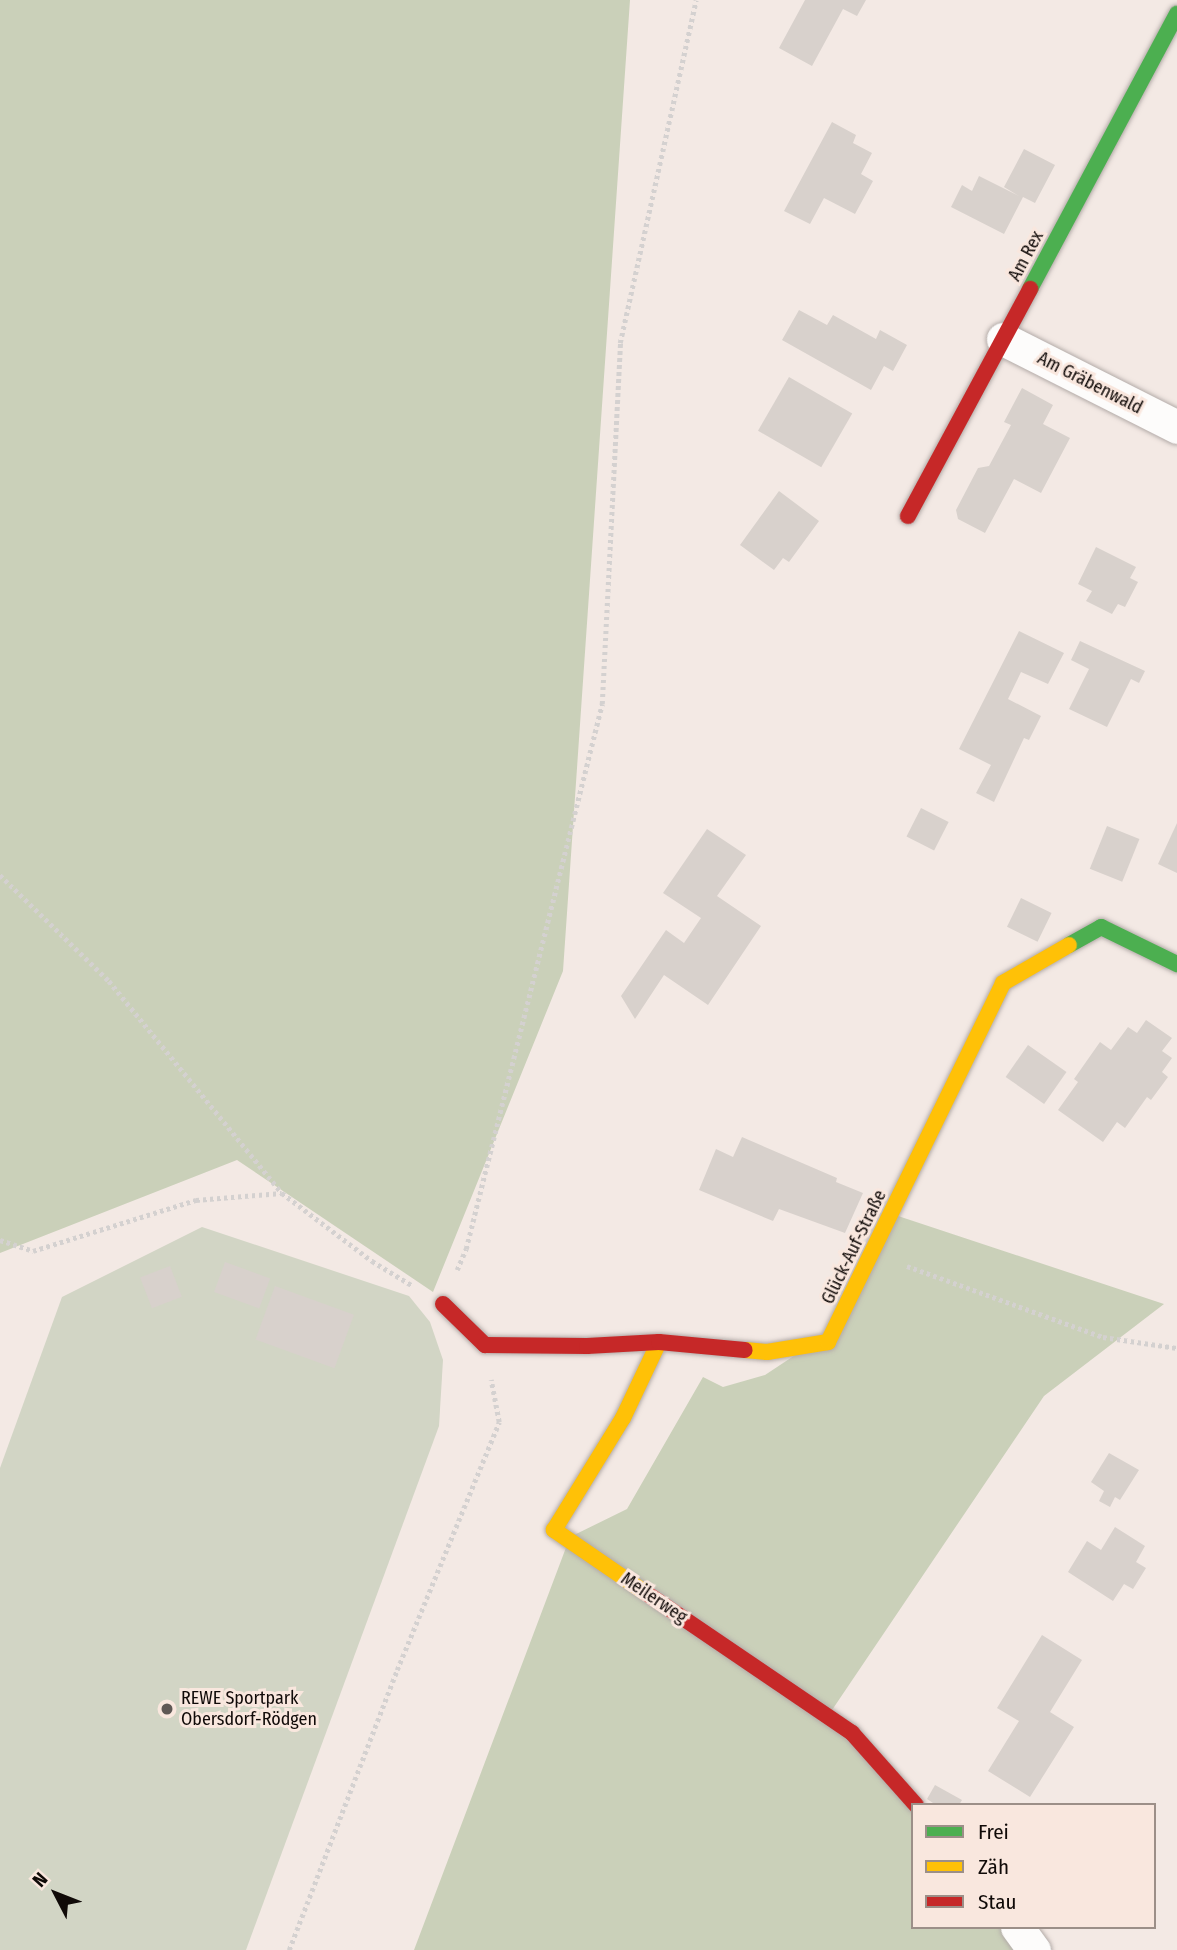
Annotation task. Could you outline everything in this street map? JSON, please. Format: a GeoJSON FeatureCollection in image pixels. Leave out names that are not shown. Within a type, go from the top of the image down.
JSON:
{"type":"FeatureCollection","features":[{"type":"Feature","properties":{"kind":"street","name":"Am Rex"},"geometry":{"type":"LineString","coordinates":[[908,516],[1177,14]]}},
{"type":"Feature","properties":{"kind":"street","name":"Am Gräbenwald"},"geometry":{"type":"LineString","coordinates":[[1003,339],[1177,427]]}},
{"type":"Feature","properties":{"kind":"street","name":"Glück-Auf-Straße"},"geometry":{"type":"LineString","coordinates":[[485,1345],[587,1346],[659,1342],[767,1352],[828,1342],[873,1255],[1003,983],[1101,927],[1177,964]]}},
{"type":"Feature","properties":{"kind":"street"},"geometry":{"type":"LineString","coordinates":[[443,1304],[485,1345]]}},
{"type":"Feature","properties":{"kind":"street","name":"Meilerweg"},"geometry":{"type":"LineString","coordinates":[[659,1342],[622,1418],[554,1530],[852,1733],[914,1803]]}},
{"type":"Feature","properties":{"kind":"street"},"geometry":{"type":"LineString","coordinates":[[1018,1929],[1034,1950]]}},
{"type":"Feature","properties":{"kind":"path"},"geometry":{"type":"LineString","coordinates":[[0,875],[109,981],[282,1194],[372,1261],[443,1304],[466,1249],[602,704],[620,343],[696,0]]}},
{"type":"Feature","properties":{"kind":"path"},"geometry":{"type":"LineString","coordinates":[[0,1240],[33,1251],[196,1200],[282,1194]]}},
{"type":"Feature","properties":{"kind":"path"},"geometry":{"type":"LineString","coordinates":[[873,1255],[952,1280],[1103,1337],[1177,1348]]}},
{"type":"Feature","properties":{"kind":"path"},"geometry":{"type":"LineString","coordinates":[[289,1950],[397,1670],[499,1422],[485,1345]]}},
{"type":"Feature","properties":{"kind":"green space"},"geometry":{"type":"Polygon","coordinates":[[[0,0],[630,0],[563,971],[433,1292],[237,1160],[0,1253],[0,0]]]}},
{"type":"Feature","properties":{"kind":"green space"},"geometry":{"type":"Polygon","coordinates":[[[889,1213],[1164,1304],[1044,1396],[828,1716],[911,1803],[911,1929],[1018,1929],[1034,1950],[414,1950],[570,1537],[627,1509],[703,1377],[723,1387],[765,1375],[845,1322],[889,1213]]]}},
{"type":"Feature","properties":{"kind":"green space","name":"REWE Sportpark Obersdorf-Rödgen"},"geometry":{"type":"Polygon","coordinates":[[[202,1227],[409,1296],[430,1322],[443,1360],[439,1426],[246,1950],[0,1950],[0,1468],[62,1297],[202,1227]]]}},
{"type":"Feature","properties":{"kind":"building"},"geometry":{"type":"Polygon","coordinates":[[[805,0],[866,0],[857,16],[843,9],[812,66],[779,48],[805,0]]]}},
{"type":"Feature","properties":{"kind":"building"},"geometry":{"type":"Polygon","coordinates":[[[832,122],[856,135],[853,143],[872,153],[861,174],[873,181],[855,214],[824,198],[810,224],[784,211],[832,122]]]}},
{"type":"Feature","properties":{"kind":"building"},"geometry":{"type":"Polygon","coordinates":[[[1024,149],[1055,165],[1035,203],[1023,197],[1004,234],[951,207],[962,185],[972,191],[979,176],[1019,196],[1004,187],[1024,149]]]}},
{"type":"Feature","properties":{"kind":"building"},"geometry":{"type":"Polygon","coordinates":[[[799,310],[827,325],[833,315],[876,339],[880,330],[907,345],[893,371],[884,366],[871,390],[782,340],[799,310]]]}},
{"type":"Feature","properties":{"kind":"building"},"geometry":{"type":"Polygon","coordinates":[[[789,377],[852,414],[821,467],[758,431],[789,377]]]}},
{"type":"Feature","properties":{"kind":"building"},"geometry":{"type":"Polygon","coordinates":[[[1022,388],[1053,405],[1043,424],[1070,438],[1041,493],[1014,479],[985,533],[958,519],[956,510],[978,468],[989,466],[1011,425],[1004,422],[1022,388]]]}},
{"type":"Feature","properties":{"kind":"building"},"geometry":{"type":"Polygon","coordinates":[[[779,491],[819,521],[789,562],[783,558],[774,570],[740,545],[779,491]]]}},
{"type":"Feature","properties":{"kind":"building"},"geometry":{"type":"Polygon","coordinates":[[[1096,547],[1136,567],[1130,578],[1138,582],[1125,607],[1118,604],[1112,614],[1086,601],[1092,591],[1078,584],[1096,547]]]}},
{"type":"Feature","properties":{"kind":"building"},"geometry":{"type":"Polygon","coordinates":[[[1019,631],[1064,653],[1048,684],[1021,672],[1008,699],[1041,716],[1029,740],[1024,738],[994,802],[976,793],[991,765],[959,749],[1019,631]]]}},
{"type":"Feature","properties":{"kind":"building"},"geometry":{"type":"Polygon","coordinates":[[[1080,641],[1145,671],[1139,683],[1131,679],[1107,727],[1069,709],[1089,669],[1071,660],[1080,641]]]}},
{"type":"Feature","properties":{"kind":"building"},"geometry":{"type":"Polygon","coordinates":[[[921,808],[949,822],[934,851],[906,837],[921,808]]]}},
{"type":"Feature","properties":{"kind":"building"},"geometry":{"type":"Polygon","coordinates":[[[1177,823],[1177,873],[1158,864],[1177,823]]]}},
{"type":"Feature","properties":{"kind":"building"},"geometry":{"type":"Polygon","coordinates":[[[1107,826],[1139,839],[1122,882],[1090,869],[1107,826]]]}},
{"type":"Feature","properties":{"kind":"building"},"geometry":{"type":"Polygon","coordinates":[[[707,829],[746,855],[717,896],[761,926],[708,1005],[664,975],[635,1019],[621,996],[666,930],[684,943],[701,918],[663,893],[707,829]]]}},
{"type":"Feature","properties":{"kind":"building"},"geometry":{"type":"Polygon","coordinates":[[[1021,898],[1052,913],[1038,942],[1007,927],[1021,898]]]}},
{"type":"Feature","properties":{"kind":"building"},"geometry":{"type":"Polygon","coordinates":[[[1146,1020],[1172,1038],[1162,1051],[1172,1058],[1162,1072],[1168,1077],[1151,1100],[1147,1097],[1125,1128],[1117,1122],[1103,1142],[1058,1110],[1078,1082],[1074,1079],[1100,1042],[1111,1050],[1128,1027],[1137,1033],[1146,1020]]]}},
{"type":"Feature","properties":{"kind":"building"},"geometry":{"type":"Polygon","coordinates":[[[1028,1045],[1067,1072],[1044,1104],[1006,1077],[1028,1045]]]}},
{"type":"Feature","properties":{"kind":"building"},"geometry":{"type":"Polygon","coordinates":[[[742,1137],[837,1178],[836,1182],[863,1193],[845,1233],[779,1209],[773,1221],[699,1190],[716,1149],[733,1157],[742,1137]]]}},
{"type":"Feature","properties":{"kind":"building"},"geometry":{"type":"Polygon","coordinates":[[[225,1262],[270,1278],[259,1308],[214,1292],[225,1262]]]}},
{"type":"Feature","properties":{"kind":"building"},"geometry":{"type":"Polygon","coordinates":[[[170,1266],[182,1297],[152,1308],[140,1277],[170,1266]]]}},
{"type":"Feature","properties":{"kind":"building"},"geometry":{"type":"Polygon","coordinates":[[[275,1286],[354,1315],[334,1368],[256,1340],[275,1286]]]}},
{"type":"Feature","properties":{"kind":"building"},"geometry":{"type":"Polygon","coordinates":[[[1109,1453],[1139,1470],[1120,1500],[1115,1497],[1110,1507],[1099,1501],[1104,1491],[1091,1482],[1109,1453]]]}},
{"type":"Feature","properties":{"kind":"building"},"geometry":{"type":"Polygon","coordinates":[[[1115,1527],[1145,1546],[1136,1562],[1146,1568],[1133,1589],[1124,1584],[1113,1601],[1068,1572],[1087,1541],[1101,1550],[1115,1527]]]}},
{"type":"Feature","properties":{"kind":"building"},"geometry":{"type":"Polygon","coordinates":[[[1042,1635],[1082,1660],[1050,1712],[1074,1727],[1030,1797],[988,1771],[1019,1721],[997,1708],[1042,1635]]]}},
{"type":"Feature","properties":{"kind":"building"},"geometry":{"type":"Polygon","coordinates":[[[935,1785],[962,1800],[960,1803],[933,1803],[927,1799],[935,1785]]]}},
{"type":"Feature","properties":{"kind":"traffic: fast"},"geometry":{"type":"LineString","coordinates":[[1030,289],[1177,14]]}},
{"type":"Feature","properties":{"kind":"traffic: fast"},"geometry":{"type":"LineString","coordinates":[[1069,945],[1101,927],[1177,964]]}},
{"type":"Feature","properties":{"kind":"traffic: slow"},"geometry":{"type":"LineString","coordinates":[[745,1350],[767,1352],[828,1342],[1003,983],[1069,945]]}},
{"type":"Feature","properties":{"kind":"traffic: slow"},"geometry":{"type":"LineString","coordinates":[[646,1593],[554,1530],[623,1418],[659,1342]]}},
{"type":"Feature","properties":{"kind":"traffic: jam"},"geometry":{"type":"LineString","coordinates":[[908,516],[1030,289]]}},
{"type":"Feature","properties":{"kind":"traffic: jam"},"geometry":{"type":"LineString","coordinates":[[443,1304],[485,1345],[587,1346],[659,1342],[745,1350]]}},
{"type":"Feature","properties":{"kind":"traffic: jam"},"geometry":{"type":"LineString","coordinates":[[646,1593],[852,1733],[914,1803]]}},
{"type":"Feature","properties":{"kind":"place","name":"REWE Sportpark Obersdorf-Rödgen"},"geometry":{"type":"Point","coordinates":[167,1709]}}]}
